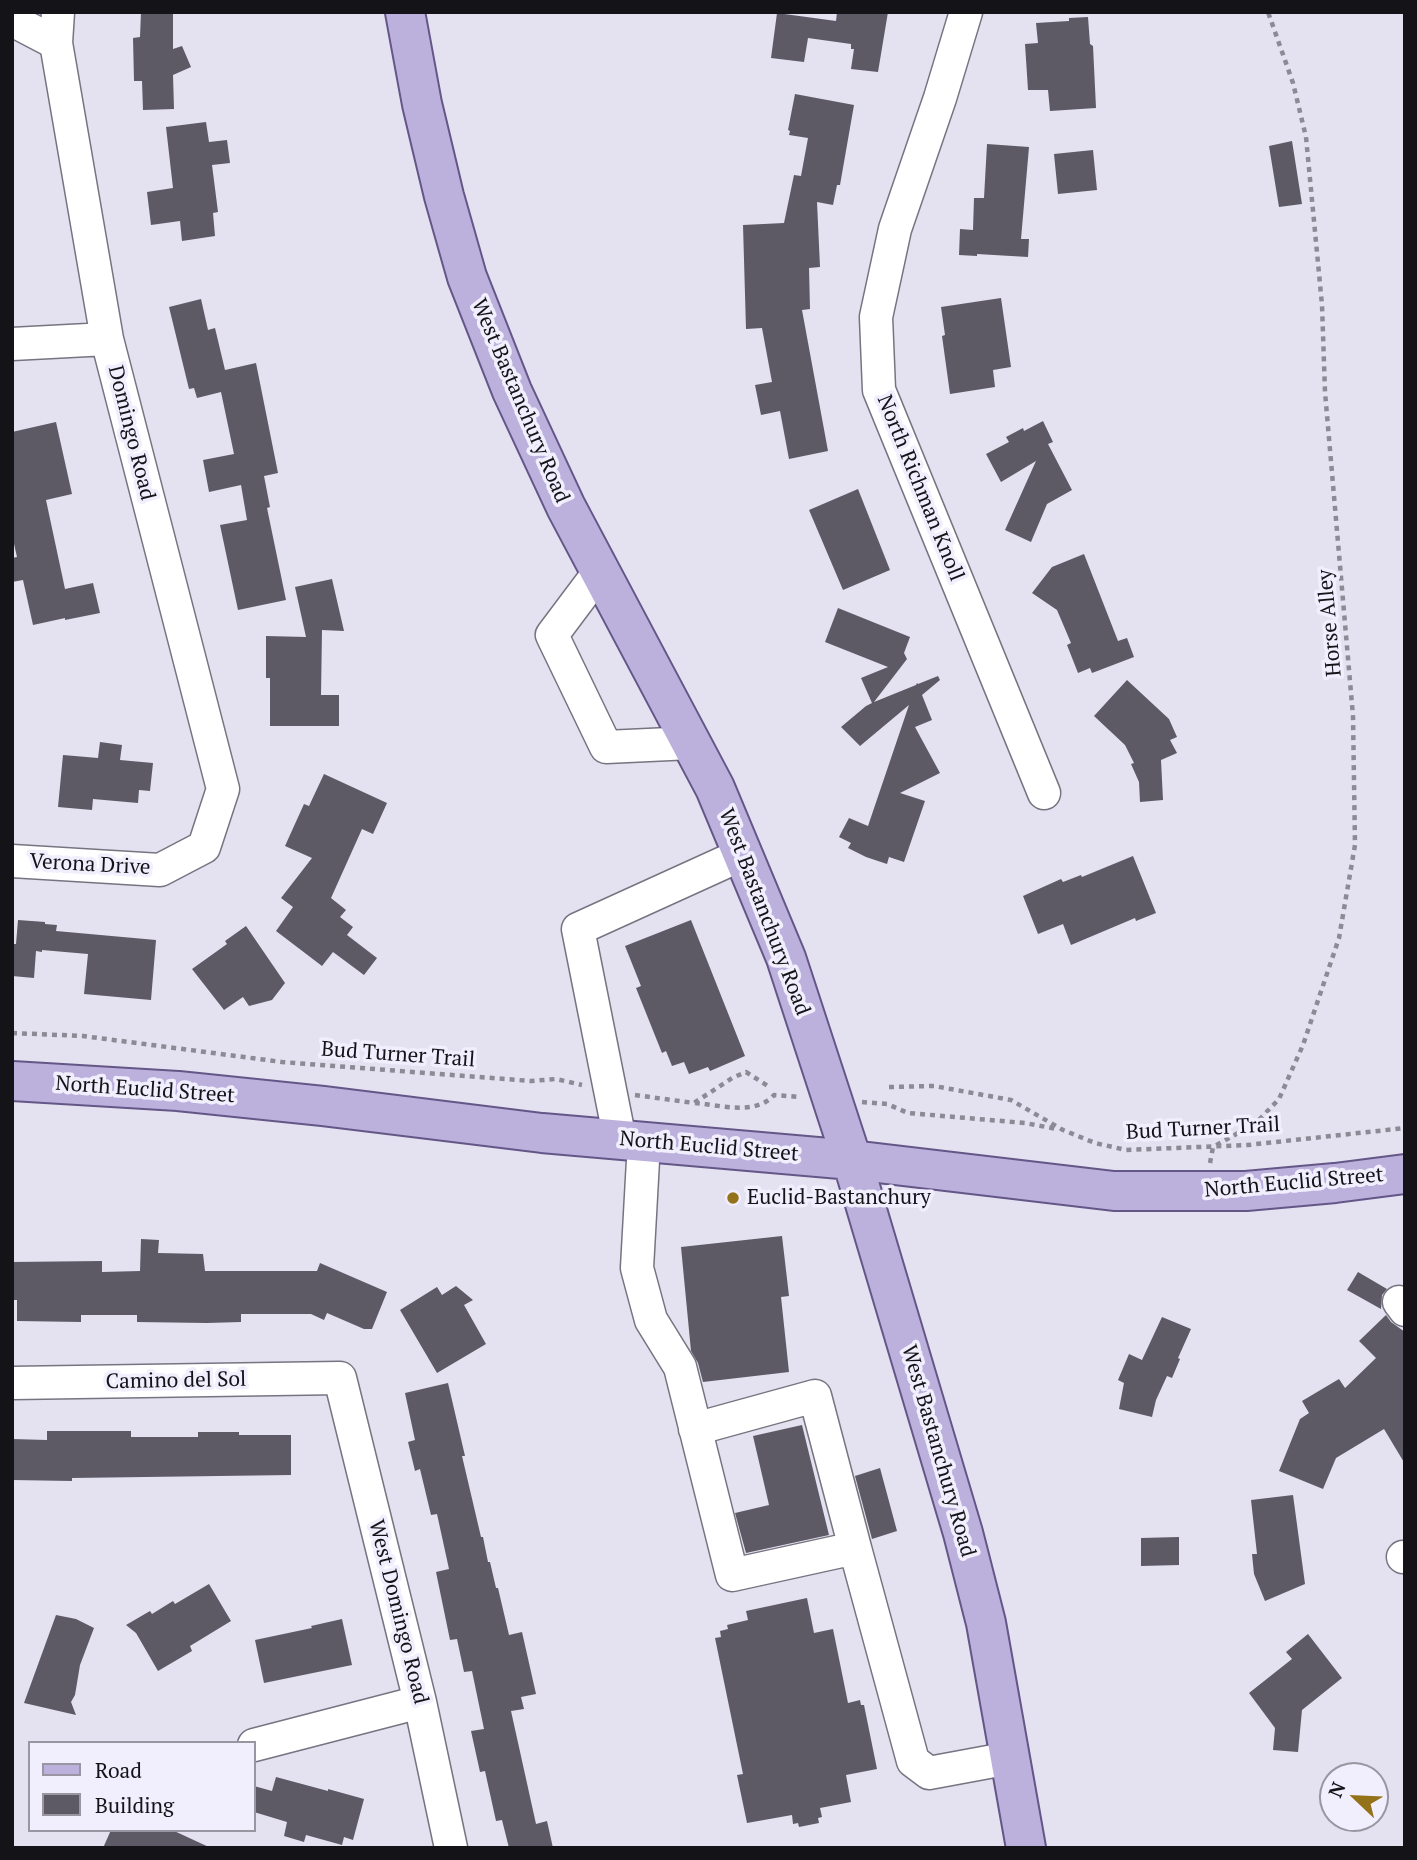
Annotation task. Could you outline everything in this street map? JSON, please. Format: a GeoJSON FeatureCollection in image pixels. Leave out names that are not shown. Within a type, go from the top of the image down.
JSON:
{"type":"FeatureCollection","features":[{"type":"Feature","properties":{"kind":"main road","name":"West Bastanchury Road"},"geometry":{"type":"LineString","coordinates":[[405,12],[422,104],[444,196],[467,277],[512,390],[566,507],[715,788],[786,958],[852,1160],[963,1533],[986,1623],[1026,1848]]}},
{"type":"Feature","properties":{"kind":"main road","name":"North Euclid Street"},"geometry":{"type":"LineString","coordinates":[[12,1081],[178,1091],[542,1133],[852,1160],[1114,1191],[1246,1191],[1405,1174]]}},
{"type":"Feature","properties":{"kind":"street","name":"North Richman Knoll"},"geometry":{"type":"LineString","coordinates":[[966,12],[895,229],[876,317],[879,390],[1044,793]]}},
{"type":"Feature","properties":{"kind":"street"},"geometry":{"type":"LineString","coordinates":[[12,20],[57,28]]}},
{"type":"Feature","properties":{"kind":"street","name":"Domingo Road"},"geometry":{"type":"LineString","coordinates":[[57,28],[107,340],[223,789],[204,847]]}},
{"type":"Feature","properties":{"kind":"street"},"geometry":{"type":"LineString","coordinates":[[12,344],[107,340]]}},
{"type":"Feature","properties":{"kind":"street"},"geometry":{"type":"LineString","coordinates":[[600,571],[552,635],[606,747],[691,743]]}},
{"type":"Feature","properties":{"kind":"street","name":"Verona Drive"},"geometry":{"type":"LineString","coordinates":[[12,861],[160,870],[204,847]]}},
{"type":"Feature","properties":{"kind":"street"},"geometry":{"type":"LineString","coordinates":[[743,854],[578,929],[611,1092],[632,1141],[637,1268],[651,1320],[680,1367],[732,1575],[855,1548]]}},
{"type":"Feature","properties":{"kind":"street","name":"Camino del Sol"},"geometry":{"type":"LineString","coordinates":[[12,1383],[340,1378]]}},
{"type":"Feature","properties":{"kind":"street","name":"West Domingo Road"},"geometry":{"type":"LineString","coordinates":[[340,1378],[420,1702],[452,1848]]}},
{"type":"Feature","properties":{"kind":"street"},"geometry":{"type":"LineString","coordinates":[[695,1429],[816,1396],[913,1761],[929,1773],[1010,1758]]}},
{"type":"Feature","properties":{"kind":"street"},"geometry":{"type":"LineString","coordinates":[[256,1744],[420,1702]]}},
{"type":"Feature","properties":{"kind":"path","name":"Horse Alley"},"geometry":{"type":"LineString","coordinates":[[1213,1147],[1256,1123],[1279,1099],[1303,1045],[1339,938],[1355,845],[1353,716],[1325,392],[1322,305],[1306,137],[1293,83],[1268,12]]}},
{"type":"Feature","properties":{"kind":"path","name":"Bud Turner Trail"},"geometry":{"type":"LineString","coordinates":[[12,1033],[83,1036],[282,1062],[531,1081],[556,1079],[611,1092],[749,1108],[767,1102],[774,1095],[887,1104],[908,1113],[1025,1123],[1063,1130]]}},
{"type":"Feature","properties":{"kind":"path"},"geometry":{"type":"LineString","coordinates":[[694,1103],[746,1072],[768,1086]]}},
{"type":"Feature","properties":{"kind":"path","name":"Bud Turner Trail"},"geometry":{"type":"LineString","coordinates":[[889,1087],[934,1086],[1011,1100],[1063,1130],[1095,1143],[1126,1150],[1213,1147],[1405,1128]]}},
{"type":"Feature","properties":{"kind":"path"},"geometry":{"type":"LineString","coordinates":[[1207,1191],[1213,1147]]}},
{"type":"Feature","properties":{"kind":"building"},"geometry":{"type":"Polygon","coordinates":[[[141,12],[173,12],[173,49],[182,46],[191,67],[173,75],[174,109],[143,110],[142,81],[134,81],[133,38],[140,37],[141,12]]]}},
{"type":"Feature","properties":{"kind":"building"},"geometry":{"type":"Polygon","coordinates":[[[837,12],[888,12],[878,72],[851,69],[854,49],[851,49],[851,44],[808,38],[804,62],[771,58],[777,13],[836,21],[837,12]]]}},
{"type":"Feature","properties":{"kind":"building"},"geometry":{"type":"Polygon","coordinates":[[[1088,17],[1090,44],[1093,46],[1096,108],[1050,111],[1048,90],[1028,90],[1025,44],[1038,43],[1036,23],[1088,17]]]}},
{"type":"Feature","properties":{"kind":"building"},"geometry":{"type":"Polygon","coordinates":[[[795,94],[854,105],[840,185],[837,185],[833,205],[817,202],[820,267],[809,268],[810,309],[802,310],[828,451],[789,459],[780,411],[761,415],[755,385],[772,382],[762,328],[746,329],[743,225],[784,223],[794,175],[801,176],[808,138],[789,135],[795,94]]]}},
{"type":"Feature","properties":{"kind":"building"},"geometry":{"type":"Polygon","coordinates":[[[206,122],[209,142],[227,140],[230,163],[212,165],[218,212],[213,213],[215,236],[182,241],[180,221],[151,225],[147,192],[173,188],[166,127],[206,122]]]}},
{"type":"Feature","properties":{"kind":"building"},"geometry":{"type":"Polygon","coordinates":[[[1292,141],[1302,204],[1279,207],[1269,146],[1292,141]]]}},
{"type":"Feature","properties":{"kind":"building"},"geometry":{"type":"Polygon","coordinates":[[[987,144],[1029,147],[1021,239],[1029,239],[1028,257],[959,255],[960,229],[973,230],[974,198],[984,198],[987,144]]]}},
{"type":"Feature","properties":{"kind":"building"},"geometry":{"type":"Polygon","coordinates":[[[1093,150],[1097,190],[1058,194],[1054,154],[1093,150]]]}},
{"type":"Feature","properties":{"kind":"building"},"geometry":{"type":"Polygon","coordinates":[[[1001,298],[1011,367],[993,370],[995,387],[950,394],[941,307],[1001,298]]]}},
{"type":"Feature","properties":{"kind":"building"},"geometry":{"type":"Polygon","coordinates":[[[201,299],[208,330],[215,328],[225,370],[256,363],[278,473],[264,476],[270,507],[267,508],[286,600],[238,610],[220,525],[247,520],[241,485],[209,492],[203,460],[234,454],[221,392],[197,398],[194,388],[189,389],[169,307],[201,299]]]}},
{"type":"Feature","properties":{"kind":"building"},"geometry":{"type":"Polygon","coordinates":[[[1043,421],[1053,442],[1048,444],[1072,490],[1047,504],[1031,542],[1005,530],[1036,461],[1001,482],[986,454],[1009,442],[1006,437],[1043,421]]]}},
{"type":"Feature","properties":{"kind":"building"},"geometry":{"type":"Polygon","coordinates":[[[56,422],[72,494],[46,500],[65,589],[93,583],[100,613],[33,625],[23,580],[12,582],[12,558],[17,557],[12,535],[12,432],[56,422]]]}},
{"type":"Feature","properties":{"kind":"building"},"geometry":{"type":"Polygon","coordinates":[[[858,489],[890,570],[843,590],[809,510],[858,489]]]}},
{"type":"Feature","properties":{"kind":"building"},"geometry":{"type":"Polygon","coordinates":[[[1084,554],[1118,641],[1127,638],[1134,657],[1092,673],[1090,668],[1078,673],[1067,645],[1071,643],[1057,610],[1032,593],[1052,567],[1084,554]]]}},
{"type":"Feature","properties":{"kind":"building"},"geometry":{"type":"Polygon","coordinates":[[[332,579],[344,631],[322,630],[321,695],[339,695],[339,726],[270,726],[270,678],[266,678],[266,636],[306,637],[295,587],[332,579]]]}},
{"type":"Feature","properties":{"kind":"building"},"geometry":{"type":"Polygon","coordinates":[[[838,608],[910,637],[904,653],[907,659],[874,702],[938,676],[940,680],[922,695],[932,720],[915,727],[940,773],[900,793],[925,801],[904,862],[889,857],[887,864],[866,857],[848,848],[851,843],[839,837],[849,818],[868,826],[909,705],[860,746],[841,727],[872,703],[861,678],[888,667],[825,642],[838,608]]]}},
{"type":"Feature","properties":{"kind":"building"},"geometry":{"type":"Polygon","coordinates":[[[1127,680],[1169,719],[1177,737],[1170,740],[1177,753],[1161,760],[1163,800],[1140,802],[1139,782],[1131,764],[1134,763],[1125,745],[1094,716],[1127,680]]]}},
{"type":"Feature","properties":{"kind":"building"},"geometry":{"type":"Polygon","coordinates":[[[100,742],[122,745],[120,760],[153,763],[150,791],[139,790],[138,803],[93,799],[92,810],[58,807],[63,755],[98,758],[100,742]]]}},
{"type":"Feature","properties":{"kind":"building"},"geometry":{"type":"Polygon","coordinates":[[[324,774],[387,803],[373,834],[362,829],[331,898],[346,910],[340,917],[353,927],[347,935],[377,958],[364,975],[333,952],[322,966],[276,931],[293,907],[281,898],[312,858],[285,846],[304,804],[309,806],[324,774]]]}},
{"type":"Feature","properties":{"kind":"building"},"geometry":{"type":"Polygon","coordinates":[[[1133,856],[1156,913],[1136,921],[1135,918],[1071,945],[1063,924],[1038,934],[1023,896],[1061,879],[1063,882],[1081,875],[1082,877],[1133,856]]]}},
{"type":"Feature","properties":{"kind":"building"},"geometry":{"type":"Polygon","coordinates":[[[18,920],[57,925],[56,931],[156,940],[151,1000],[84,994],[88,954],[36,951],[34,978],[12,976],[12,944],[16,944],[18,920]]]}},
{"type":"Feature","properties":{"kind":"building"},"geometry":{"type":"Polygon","coordinates":[[[691,920],[745,1056],[710,1071],[708,1067],[689,1074],[684,1062],[672,1066],[666,1051],[662,1053],[636,988],[641,986],[625,946],[691,920]]]}},
{"type":"Feature","properties":{"kind":"building"},"geometry":{"type":"Polygon","coordinates":[[[246,926],[285,983],[272,1000],[249,1006],[243,997],[224,1010],[192,969],[227,944],[225,941],[246,926]]]}},
{"type":"Feature","properties":{"kind":"building"},"geometry":{"type":"Polygon","coordinates":[[[782,1236],[789,1296],[781,1297],[789,1372],[703,1382],[698,1363],[691,1351],[681,1247],[782,1236]]]}},
{"type":"Feature","properties":{"kind":"building"},"geometry":{"type":"Polygon","coordinates":[[[141,1239],[159,1240],[158,1253],[203,1254],[205,1271],[317,1271],[320,1263],[387,1292],[372,1329],[364,1329],[327,1313],[324,1320],[311,1314],[241,1314],[241,1322],[137,1322],[137,1315],[81,1315],[81,1322],[17,1321],[17,1300],[12,1300],[12,1262],[102,1261],[102,1272],[140,1271],[141,1239]]]}},
{"type":"Feature","properties":{"kind":"building"},"geometry":{"type":"Polygon","coordinates":[[[1358,1272],[1387,1289],[1382,1295],[1381,1309],[1347,1290],[1358,1272]]]}},
{"type":"Feature","properties":{"kind":"building"},"geometry":{"type":"Polygon","coordinates":[[[456,1286],[473,1300],[464,1305],[486,1344],[437,1373],[400,1310],[437,1287],[442,1295],[456,1286]]]}},
{"type":"Feature","properties":{"kind":"building"},"geometry":{"type":"Polygon","coordinates":[[[1386,1315],[1405,1332],[1405,1464],[1384,1429],[1336,1458],[1323,1489],[1279,1471],[1300,1419],[1309,1413],[1302,1401],[1339,1379],[1345,1388],[1376,1358],[1359,1341],[1386,1315]]]}},
{"type":"Feature","properties":{"kind":"building"},"geometry":{"type":"Polygon","coordinates":[[[1162,1317],[1191,1329],[1172,1378],[1167,1376],[1152,1417],[1119,1409],[1124,1383],[1118,1380],[1129,1354],[1142,1360],[1162,1317]]]}},
{"type":"Feature","properties":{"kind":"building"},"geometry":{"type":"Polygon","coordinates":[[[448,1383],[465,1456],[462,1456],[488,1562],[498,1588],[509,1635],[522,1632],[536,1694],[521,1697],[524,1709],[511,1711],[536,1824],[547,1821],[553,1848],[509,1848],[502,1820],[496,1821],[485,1771],[480,1772],[471,1731],[484,1729],[472,1671],[464,1672],[457,1639],[450,1640],[436,1572],[449,1569],[437,1514],[431,1515],[420,1469],[415,1471],[408,1442],[415,1440],[405,1393],[448,1383]]]}},
{"type":"Feature","properties":{"kind":"building"},"geometry":{"type":"Polygon","coordinates":[[[802,1425],[829,1535],[746,1553],[735,1513],[769,1505],[753,1436],[802,1425]]]}},
{"type":"Feature","properties":{"kind":"building"},"geometry":{"type":"Polygon","coordinates":[[[47,1431],[131,1431],[131,1437],[198,1437],[198,1432],[291,1435],[291,1475],[12,1480],[12,1439],[47,1440],[47,1431]]]}},
{"type":"Feature","properties":{"kind":"building"},"geometry":{"type":"Polygon","coordinates":[[[880,1468],[897,1531],[872,1539],[855,1476],[880,1468]]]}},
{"type":"Feature","properties":{"kind":"building"},"geometry":{"type":"Polygon","coordinates":[[[1293,1495],[1305,1584],[1265,1601],[1254,1574],[1252,1554],[1257,1554],[1251,1500],[1293,1495]]]}},
{"type":"Feature","properties":{"kind":"building"},"geometry":{"type":"Polygon","coordinates":[[[1179,1537],[1179,1565],[1141,1566],[1141,1538],[1179,1537]]]}},
{"type":"Feature","properties":{"kind":"building"},"geometry":{"type":"Polygon","coordinates":[[[209,1584],[231,1621],[190,1646],[192,1651],[158,1671],[136,1633],[126,1625],[173,1601],[175,1604],[209,1584]]]}},
{"type":"Feature","properties":{"kind":"building"},"geometry":{"type":"Polygon","coordinates":[[[807,1598],[814,1633],[833,1629],[848,1703],[860,1700],[861,1705],[864,1705],[877,1769],[846,1775],[851,1802],[820,1808],[822,1817],[818,1818],[819,1823],[799,1827],[798,1823],[793,1824],[792,1815],[747,1823],[737,1775],[743,1774],[715,1638],[721,1637],[720,1631],[728,1629],[727,1625],[748,1620],[746,1611],[807,1598]]]}},
{"type":"Feature","properties":{"kind":"building"},"geometry":{"type":"Polygon","coordinates":[[[56,1615],[76,1619],[94,1628],[80,1665],[75,1695],[71,1702],[76,1715],[24,1703],[56,1615]]]}},
{"type":"Feature","properties":{"kind":"building"},"geometry":{"type":"Polygon","coordinates":[[[342,1619],[352,1665],[264,1683],[255,1640],[342,1619]]]}},
{"type":"Feature","properties":{"kind":"building"},"geometry":{"type":"Polygon","coordinates":[[[1308,1634],[1342,1678],[1302,1710],[1298,1752],[1273,1750],[1275,1728],[1249,1693],[1292,1659],[1286,1652],[1308,1634]]]}},
{"type":"Feature","properties":{"kind":"building"},"geometry":{"type":"Polygon","coordinates":[[[276,1777],[364,1799],[353,1840],[344,1837],[342,1845],[306,1835],[304,1842],[284,1836],[287,1822],[256,1813],[256,1787],[272,1791],[276,1777]]]}},
{"type":"Feature","properties":{"kind":"building"},"geometry":{"type":"Polygon","coordinates":[[[110,1832],[176,1832],[211,1848],[103,1848],[110,1832]]]}},
{"type":"Feature","properties":{"kind":"place","name":"Euclid-Bastanchury"},"geometry":{"type":"Point","coordinates":[733,1198]}}]}
